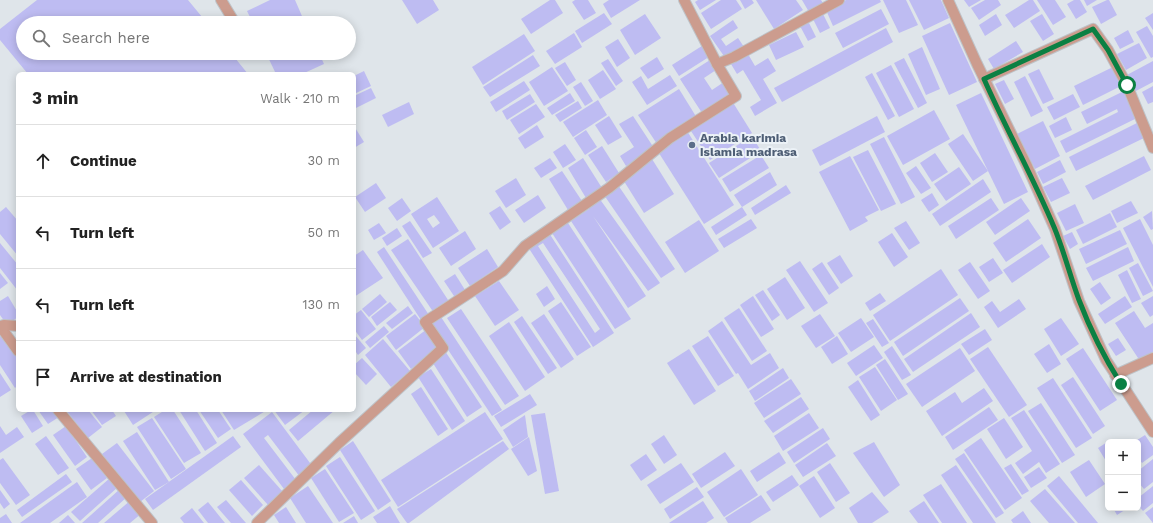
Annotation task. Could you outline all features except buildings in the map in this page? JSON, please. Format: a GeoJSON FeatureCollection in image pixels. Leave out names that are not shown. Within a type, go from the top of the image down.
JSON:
{"type":"FeatureCollection","features":[{"type":"Feature","properties":{"kind":"street"},"geometry":{"type":"LineString","coordinates":[[221,0],[231,16]]}},
{"type":"Feature","properties":{"kind":"street"},"geometry":{"type":"LineString","coordinates":[[257,523],[339,443],[443,348],[425,322],[503,271],[525,246],[609,188],[670,138],[736,96],[717,64],[684,0]]}},
{"type":"Feature","properties":{"kind":"street"},"geometry":{"type":"LineString","coordinates":[[717,64],[734,57],[839,0]]}},
{"type":"Feature","properties":{"kind":"street"},"geometry":{"type":"LineString","coordinates":[[948,0],[984,79],[1027,166],[1055,229],[1079,300],[1106,360],[1153,432]]}},
{"type":"Feature","properties":{"kind":"street"},"geometry":{"type":"LineString","coordinates":[[984,79],[1093,29],[1108,50],[1127,85],[1153,148]]}},
{"type":"Feature","properties":{"kind":"street"},"geometry":{"type":"LineString","coordinates":[[16,326],[1,326],[16,348]]}},
{"type":"Feature","properties":{"kind":"street"},"geometry":{"type":"LineString","coordinates":[[1115,375],[1153,358]]}},
{"type":"Feature","properties":{"kind":"street"},"geometry":{"type":"LineString","coordinates":[[60,412],[152,523]]}},
{"type":"Feature","properties":{"kind":"place","name":"Arabia karimia islamia madrasa"},"geometry":{"type":"Point","coordinates":[692,145]}},
{"type":"Feature","properties":{"kind":"route"},"geometry":{"type":"LineString","coordinates":[[1121,384],[1106,360],[1079,300],[1055,229],[1027,166],[984,79],[1093,29],[1108,50],[1127,85]]}}]}
